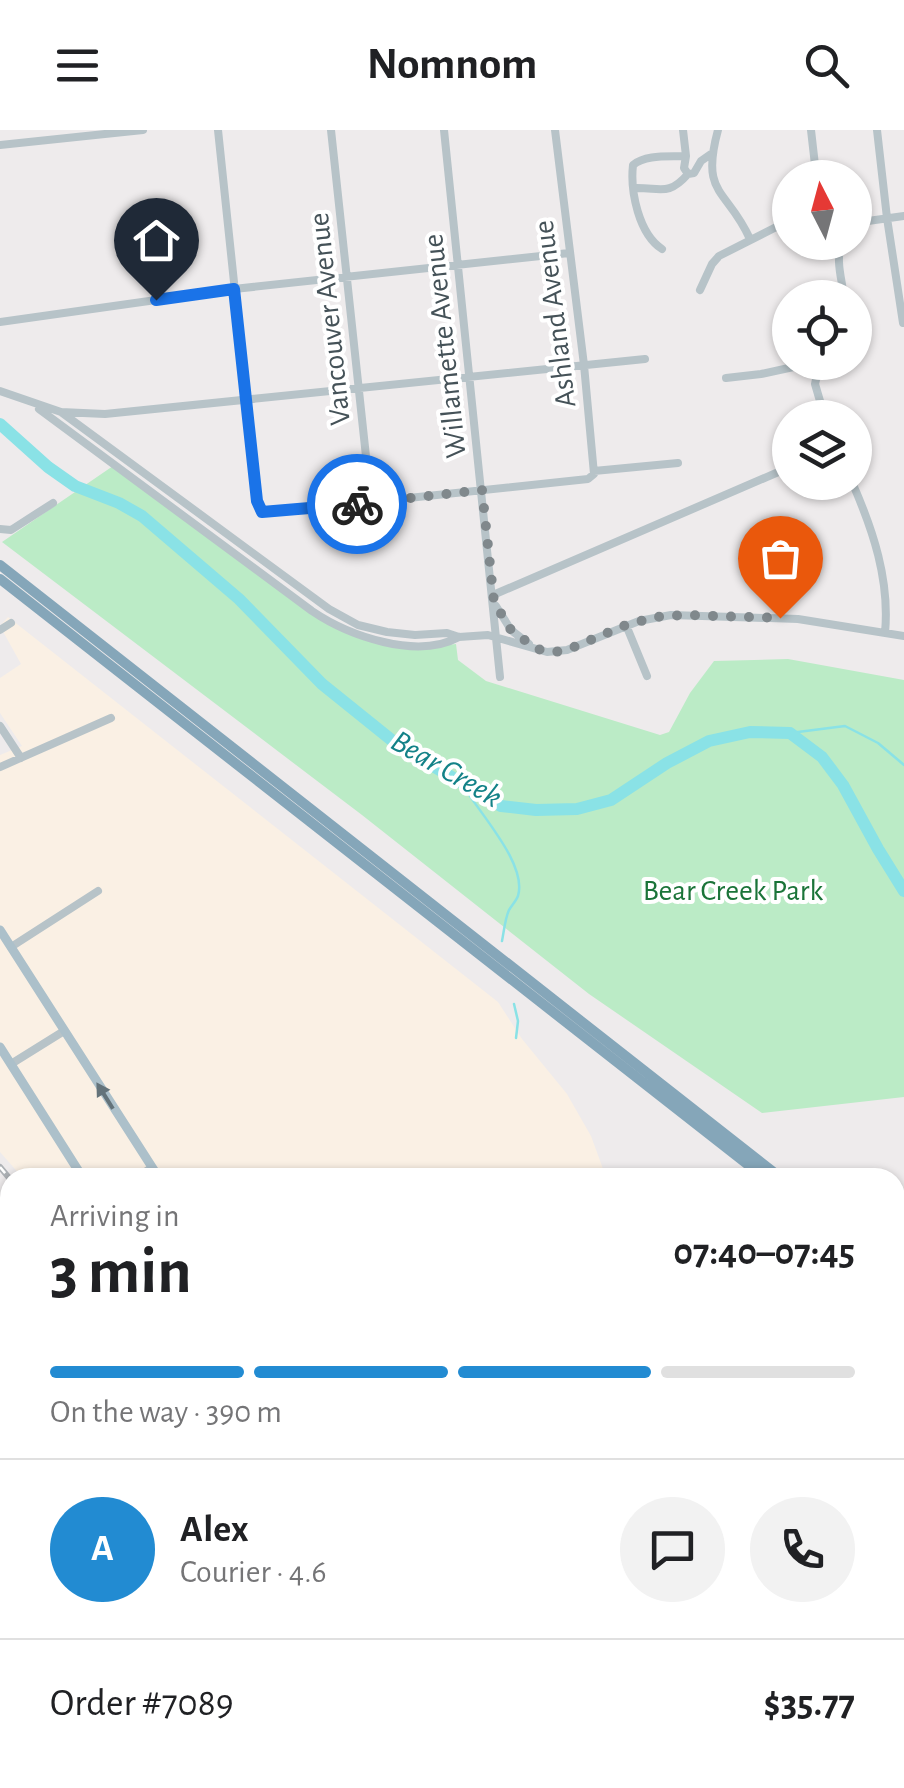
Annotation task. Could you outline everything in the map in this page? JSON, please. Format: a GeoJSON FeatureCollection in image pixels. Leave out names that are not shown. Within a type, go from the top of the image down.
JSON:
{"type":"FeatureCollection","features":[{"type":"Feature","properties":{"kind":"highway"},"geometry":{"type":"LineString","coordinates":[[0,565],[767,1168]]}},
{"type":"Feature","properties":{"kind":"highway"},"geometry":{"type":"LineString","coordinates":[[0,579],[752,1168]]}},
{"type":"Feature","properties":{"kind":"main road"},"geometry":{"type":"LineString","coordinates":[[0,930],[151,1168]]}},
{"type":"Feature","properties":{"kind":"main road"},"geometry":{"type":"LineString","coordinates":[[0,1046],[76,1168]]}},
{"type":"Feature","properties":{"kind":"street"},"geometry":{"type":"LineString","coordinates":[[0,145],[143,130]]}},
{"type":"Feature","properties":{"kind":"street"},"geometry":{"type":"LineString","coordinates":[[218,130],[259,508],[267,513],[371,503],[588,479],[594,471],[678,463]]}},
{"type":"Feature","properties":{"kind":"street","name":"Vancouver Avenue"},"geometry":{"type":"LineString","coordinates":[[331,130],[371,503]]}},
{"type":"Feature","properties":{"kind":"street","name":"Willamette Avenue"},"geometry":{"type":"LineString","coordinates":[[444,130],[500,678]]}},
{"type":"Feature","properties":{"kind":"street","name":"Ashland Avenue"},"geometry":{"type":"LineString","coordinates":[[555,130],[594,471]]}},
{"type":"Feature","properties":{"kind":"street"},"geometry":{"type":"LineString","coordinates":[[684,130],[684,168],[688,174]]}},
{"type":"Feature","properties":{"kind":"street"},"geometry":{"type":"LineString","coordinates":[[718,130],[710,167],[715,186],[750,240]]}},
{"type":"Feature","properties":{"kind":"street"},"geometry":{"type":"LineString","coordinates":[[811,130],[814,160]]}},
{"type":"Feature","properties":{"kind":"street"},"geometry":{"type":"LineString","coordinates":[[877,130],[903,323]]}},
{"type":"Feature","properties":{"kind":"street"},"geometry":{"type":"LineString","coordinates":[[634,188],[667,190],[694,173],[700,161],[711,154]]}},
{"type":"Feature","properties":{"kind":"street"},"geometry":{"type":"LineString","coordinates":[[662,249],[646,232],[632,172],[636,161],[646,158],[686,156]]}},
{"type":"Feature","properties":{"kind":"street"},"geometry":{"type":"LineString","coordinates":[[872,220],[904,216]]}},
{"type":"Feature","properties":{"kind":"street"},"geometry":{"type":"LineString","coordinates":[[700,290],[720,256],[772,230]]}},
{"type":"Feature","properties":{"kind":"street"},"geometry":{"type":"LineString","coordinates":[[0,322],[234,289],[569,254]]}},
{"type":"Feature","properties":{"kind":"street"},"geometry":{"type":"LineString","coordinates":[[0,391],[60,412],[105,414],[644,359]]}},
{"type":"Feature","properties":{"kind":"street"},"geometry":{"type":"LineString","coordinates":[[726,378],[772,371]]}},
{"type":"Feature","properties":{"kind":"street"},"geometry":{"type":"LineString","coordinates":[[27,401],[334,624],[360,636],[406,645],[448,643],[459,637]]}},
{"type":"Feature","properties":{"kind":"street"},"geometry":{"type":"LineString","coordinates":[[60,412],[338,615],[367,628],[394,634],[496,636],[555,652],[626,625],[671,615],[798,619],[904,636]]}},
{"type":"Feature","properties":{"kind":"street"},"geometry":{"type":"LineString","coordinates":[[92,434],[88,424],[105,414]]}},
{"type":"Feature","properties":{"kind":"street"},"geometry":{"type":"LineString","coordinates":[[537,649],[511,630],[493,598],[772,475]]}},
{"type":"Feature","properties":{"kind":"street"},"geometry":{"type":"LineString","coordinates":[[860,500],[880,560],[885,633]]}},
{"type":"Feature","properties":{"kind":"street"},"geometry":{"type":"LineString","coordinates":[[4,530],[53,503]]}},
{"type":"Feature","properties":{"kind":"street"},"geometry":{"type":"LineString","coordinates":[[0,630],[11,622]]}},
{"type":"Feature","properties":{"kind":"street"},"geometry":{"type":"LineString","coordinates":[[626,625],[647,676]]}},
{"type":"Feature","properties":{"kind":"street"},"geometry":{"type":"LineString","coordinates":[[0,767],[110,718]]}},
{"type":"Feature","properties":{"kind":"street"},"geometry":{"type":"LineString","coordinates":[[0,726],[21,758]]}},
{"type":"Feature","properties":{"kind":"street"},"geometry":{"type":"LineString","coordinates":[[11,947],[98,891]]}},
{"type":"Feature","properties":{"kind":"street"},"geometry":{"type":"LineString","coordinates":[[11,1064],[64,1031]]}},
{"type":"Feature","properties":{"kind":"shaded area"},"geometry":{"type":"Polygon","coordinates":[[[8,617],[498,1002],[567,1094],[591,1136],[603,1168],[14,1168],[0,1152],[0,755],[22,746],[0,713],[0,678],[21,664],[0,626],[8,617]]]}},
{"type":"Feature","properties":{"kind":"green space","name":"Bear Creek Park"},"geometry":{"type":"Polygon","coordinates":[[[113,466],[345,632],[431,647],[456,644],[458,660],[486,681],[660,735],[669,732],[690,693],[714,661],[788,659],[904,680],[904,1097],[762,1113],[589,994],[362,815],[2,542],[113,466]]]}},
{"type":"Feature","properties":{"kind":"waterway","name":"Bear Creek"},"geometry":{"type":"LineString","coordinates":[[0,424],[75,486],[142,516],[239,599],[322,684],[399,746],[501,806],[577,809],[611,800],[709,741],[750,732],[790,733],[822,757],[843,785],[904,891]]}},
{"type":"Feature","properties":{"kind":"waterway"},"geometry":{"type":"LineString","coordinates":[[790,733],[845,726],[878,743],[904,765]]}},
{"type":"Feature","properties":{"kind":"waterway"},"geometry":{"type":"LineString","coordinates":[[461,782],[499,837],[519,883],[502,941]]}},
{"type":"Feature","properties":{"kind":"waterway","name":"Bear Creek"},"geometry":{"type":"LineString","coordinates":[[899,885],[904,884]]}},
{"type":"Feature","properties":{"kind":"waterway"},"geometry":{"type":"LineString","coordinates":[[514,1004],[516,1038]]}},
{"type":"Feature","properties":{"kind":"way so far"},"geometry":{"type":"LineString","coordinates":[[357,504],[482,490],[494,602],[511,630],[547,652],[567,650],[639,620],[656,617],[780,618]]}},
{"type":"Feature","properties":{"kind":"route"},"geometry":{"type":"LineString","coordinates":[[156,300],[234,289],[257,501],[262,512],[357,504]]}}]}
